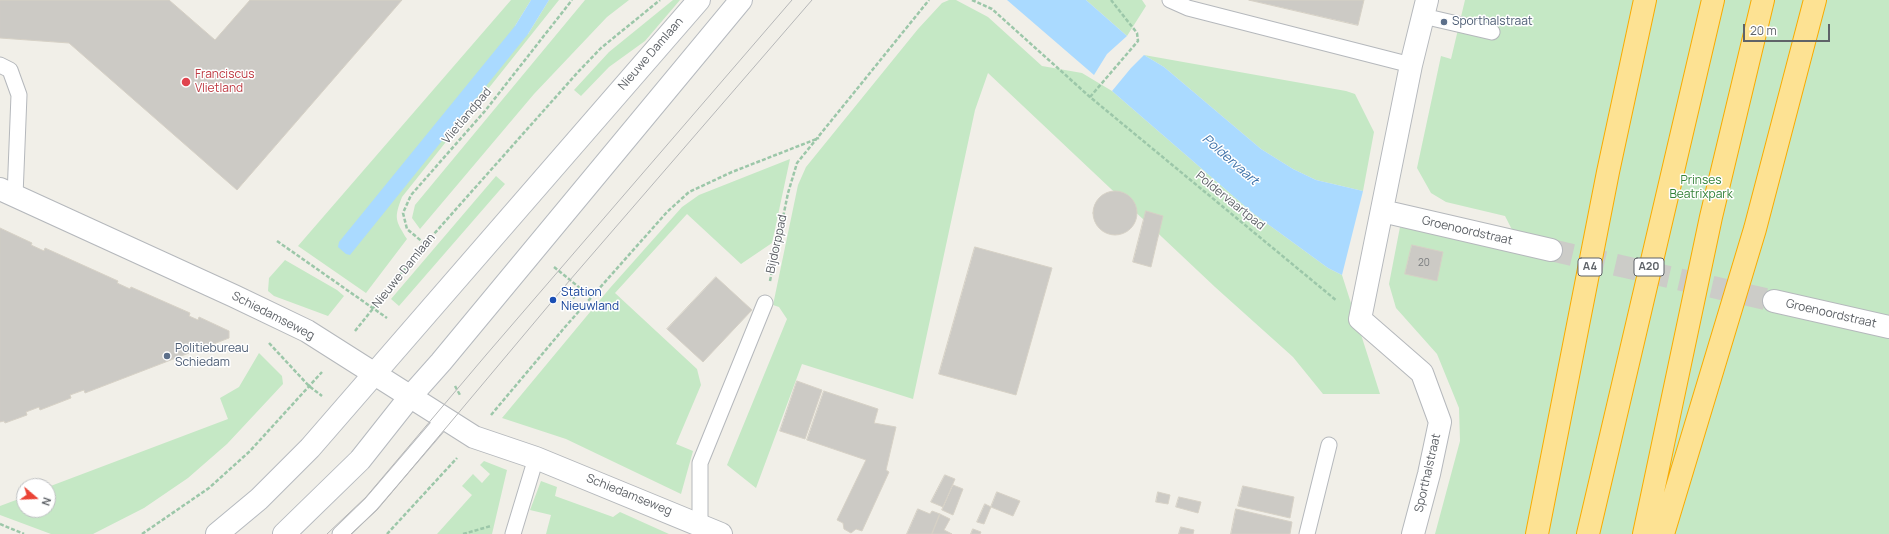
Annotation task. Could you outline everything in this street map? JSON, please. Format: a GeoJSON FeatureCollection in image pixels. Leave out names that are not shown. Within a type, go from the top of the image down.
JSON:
{"type":"FeatureCollection","features":[{"type":"Feature","properties":{"kind":"highway","name":"A4"},"geometry":{"type":"LineString","coordinates":[[1537,534],[1608,172],[1645,0]]}},
{"type":"Feature","properties":{"kind":"highway","name":"A20"},"geometry":{"type":"LineString","coordinates":[[1588,534],[1713,0]]}},
{"type":"Feature","properties":{"kind":"highway"},"geometry":{"type":"LineString","coordinates":[[1644,534],[1711,217],[1763,0]]}},
{"type":"Feature","properties":{"kind":"highway"},"geometry":{"type":"LineString","coordinates":[[1663,534],[1755,229],[1815,0]]}},
{"type":"Feature","properties":{"kind":"street","name":"Nieuwe Damlaan"},"geometry":{"type":"LineString","coordinates":[[217,534],[259,499],[310,448],[699,0]]}},
{"type":"Feature","properties":{"kind":"street"},"geometry":{"type":"LineString","coordinates":[[284,534],[360,460],[409,398],[452,349],[741,0]]}},
{"type":"Feature","properties":{"kind":"street"},"geometry":{"type":"LineString","coordinates":[[1360,319],[1411,65],[1425,8]]}},
{"type":"Feature","properties":{"kind":"street","name":"Schiedamseweg"},"geometry":{"type":"LineString","coordinates":[[8,192],[307,331],[409,398],[474,437],[536,458],[699,529],[721,534]]}},
{"type":"Feature","properties":{"kind":"street","name":"Groenoordstraat"},"geometry":{"type":"LineString","coordinates":[[1382,212],[1551,250]]}},
{"type":"Feature","properties":{"kind":"street","name":"Groenoordstraat"},"geometry":{"type":"LineString","coordinates":[[1774,301],[1889,327]]}},
{"type":"Feature","properties":{"kind":"street","name":"Sporthalstraat"},"geometry":{"type":"LineString","coordinates":[[1360,319],[1422,373],[1440,422],[1429,474],[1413,534]]}},
{"type":"Feature","properties":{"kind":"lane"},"geometry":{"type":"LineString","coordinates":[[1170,0],[1188,8],[1411,65]]}},
{"type":"Feature","properties":{"kind":"lane"},"geometry":{"type":"LineString","coordinates":[[1425,8],[1492,32]]}},
{"type":"Feature","properties":{"kind":"lane"},"geometry":{"type":"LineString","coordinates":[[0,65],[10,70],[18,95],[8,192]]}},
{"type":"Feature","properties":{"kind":"lane"},"geometry":{"type":"LineString","coordinates":[[699,529],[700,463],[765,303]]}},
{"type":"Feature","properties":{"kind":"lane"},"geometry":{"type":"LineString","coordinates":[[340,534],[371,504],[444,419]]}},
{"type":"Feature","properties":{"kind":"lane"},"geometry":{"type":"LineString","coordinates":[[1307,534],[1329,445]]}},
{"type":"Feature","properties":{"kind":"lane"},"geometry":{"type":"LineString","coordinates":[[513,534],[536,458]]}},
{"type":"Feature","properties":{"kind":"path","name":"Vlietlandpad"},"geometry":{"type":"LineString","coordinates":[[425,244],[407,229],[402,213],[411,195],[485,111],[572,0]]}},
{"type":"Feature","properties":{"kind":"path","name":"Nieuwe Damlaan"},"geometry":{"type":"LineString","coordinates":[[142,534],[209,488],[250,451],[317,378],[425,244],[582,67],[601,48],[660,0]]}},
{"type":"Feature","properties":{"kind":"path","name":"Bijdorppad"},"geometry":{"type":"LineString","coordinates":[[765,303],[788,193],[798,163],[929,0]]}},
{"type":"Feature","properties":{"kind":"path","name":"Poldervaartpad"},"geometry":{"type":"LineString","coordinates":[[972,0],[992,9],[1090,97],[1360,319]]}},
{"type":"Feature","properties":{"kind":"path"},"geometry":{"type":"LineString","coordinates":[[1090,97],[1138,40],[1137,33],[1110,0]]}},
{"type":"Feature","properties":{"kind":"path"},"geometry":{"type":"LineString","coordinates":[[387,534],[474,437],[560,332],[667,212],[689,192],[732,172],[819,138]]}},
{"type":"Feature","properties":{"kind":"path"},"geometry":{"type":"LineString","coordinates":[[550,264],[591,297]]}},
{"type":"Feature","properties":{"kind":"path"},"geometry":{"type":"LineString","coordinates":[[569,303],[581,289]]}},
{"type":"Feature","properties":{"kind":"path"},"geometry":{"type":"LineString","coordinates":[[0,524],[24,534]]}},
{"type":"Feature","properties":{"kind":"green space"},"geometry":{"type":"Polygon","coordinates":[[[511,0],[531,0],[515,26],[528,34],[549,0],[559,0],[402,197],[397,219],[407,239],[366,293],[298,246],[511,0]]]}},
{"type":"Feature","properties":{"kind":"green space"},"geometry":{"type":"Polygon","coordinates":[[[585,0],[629,0],[607,17],[534,94],[420,229],[412,218],[415,205],[585,0]]]}},
{"type":"Feature","properties":{"kind":"green space"},"geometry":{"type":"Polygon","coordinates":[[[673,0],[680,0],[645,41],[609,67],[581,96],[574,90],[609,52],[673,0]]]}},
{"type":"Feature","properties":{"kind":"green space"},"geometry":{"type":"Polygon","coordinates":[[[949,0],[956,0],[988,17],[1042,66],[1082,73],[1112,91],[1254,214],[1328,268],[1342,275],[1380,394],[1323,394],[1293,357],[1215,287],[988,73],[975,110],[913,399],[802,364],[756,488],[727,465],[787,319],[779,307],[773,305],[798,185],[806,167],[918,29],[942,3],[949,0]]]}},
{"type":"Feature","properties":{"kind":"green space"},"geometry":{"type":"Polygon","coordinates":[[[1086,0],[1142,0],[1146,6],[1127,36],[1086,0]]]}},
{"type":"Feature","properties":{"kind":"green space","name":"Prinses Beatrixpark"},"geometry":{"type":"Polygon","coordinates":[[[1465,0],[1889,0],[1889,534],[1435,534],[1460,441],[1459,408],[1437,354],[1396,308],[1389,284],[1400,227],[1463,239],[1525,255],[1505,216],[1446,202],[1431,193],[1417,168],[1441,56],[1451,59],[1465,0]]]}},
{"type":"Feature","properties":{"kind":"green space"},"geometry":{"type":"Polygon","coordinates":[[[1144,55],[1346,91],[1355,94],[1374,132],[1363,191],[1316,180],[1293,169],[1261,149],[1164,67],[1144,55]]]}},
{"type":"Feature","properties":{"kind":"green space"},"geometry":{"type":"Polygon","coordinates":[[[790,159],[772,243],[741,264],[687,214],[615,293],[697,369],[701,385],[676,444],[693,451],[681,494],[566,439],[502,418],[610,288],[682,207],[699,195],[790,159]]]}},
{"type":"Feature","properties":{"kind":"green space"},"geometry":{"type":"Polygon","coordinates":[[[496,176],[505,184],[399,306],[391,299],[496,176]]]}},
{"type":"Feature","properties":{"kind":"green space"},"geometry":{"type":"Polygon","coordinates":[[[285,260],[337,290],[344,296],[328,316],[274,296],[268,291],[269,278],[285,260]]]}},
{"type":"Feature","properties":{"kind":"green space"},"geometry":{"type":"Polygon","coordinates":[[[259,353],[282,376],[283,384],[227,444],[188,478],[144,508],[93,534],[51,534],[0,515],[0,506],[16,500],[16,518],[56,518],[56,484],[228,419],[220,398],[239,387],[259,353]]]}},
{"type":"Feature","properties":{"kind":"green space"},"geometry":{"type":"Polygon","coordinates":[[[484,461],[507,470],[492,534],[437,534],[472,495],[462,486],[473,474],[482,483],[490,474],[480,465],[484,461]]]}},
{"type":"Feature","properties":{"kind":"green space"},"geometry":{"type":"Polygon","coordinates":[[[541,481],[557,487],[555,496],[613,517],[620,512],[669,534],[546,534],[551,515],[530,510],[541,481]]]}},
{"type":"Feature","properties":{"kind":"water"},"geometry":{"type":"Polygon","coordinates":[[[531,0],[549,0],[528,34],[350,255],[346,254],[338,247],[339,242],[515,26],[531,0]]]}},
{"type":"Feature","properties":{"kind":"water"},"geometry":{"type":"Polygon","coordinates":[[[1007,0],[1086,0],[1127,36],[1107,54],[1094,75],[1007,0]]]}},
{"type":"Feature","properties":{"kind":"water","name":"Poldervaart"},"geometry":{"type":"Polygon","coordinates":[[[1144,55],[1164,67],[1261,149],[1293,169],[1316,180],[1363,191],[1342,275],[1328,268],[1254,214],[1112,91],[1144,55]]]}},
{"type":"Feature","properties":{"kind":"building"},"geometry":{"type":"Polygon","coordinates":[[[0,0],[169,0],[215,40],[250,0],[402,0],[237,190],[69,43],[0,38],[0,0]]]}},
{"type":"Feature","properties":{"kind":"building"},"geometry":{"type":"Polygon","coordinates":[[[1249,0],[1364,0],[1358,25],[1249,0]]]}},
{"type":"Feature","properties":{"kind":"building"},"geometry":{"type":"Polygon","coordinates":[[[1111,191],[1119,191],[1131,197],[1137,209],[1137,217],[1131,229],[1119,235],[1111,235],[1099,229],[1093,217],[1093,209],[1099,197],[1111,191]]]}},
{"type":"Feature","properties":{"kind":"building"},"geometry":{"type":"Polygon","coordinates":[[[1146,211],[1163,216],[1151,267],[1133,262],[1146,211]]]}},
{"type":"Feature","properties":{"kind":"building"},"geometry":{"type":"Polygon","coordinates":[[[0,228],[32,243],[31,245],[44,251],[45,248],[118,281],[117,283],[130,289],[131,287],[190,313],[189,316],[198,320],[199,317],[229,331],[229,338],[198,350],[197,347],[188,350],[189,353],[85,393],[84,390],[70,395],[71,398],[40,410],[39,407],[26,412],[27,415],[5,423],[4,421],[0,422],[0,228]]]}},
{"type":"Feature","properties":{"kind":"building"},"geometry":{"type":"Polygon","coordinates":[[[1412,245],[1443,252],[1437,281],[1405,274],[1412,245]]]}},
{"type":"Feature","properties":{"kind":"building"},"geometry":{"type":"Polygon","coordinates":[[[975,247],[1052,268],[1016,395],[939,374],[975,247]]]}},
{"type":"Feature","properties":{"kind":"building"},"geometry":{"type":"Polygon","coordinates":[[[716,277],[752,310],[703,362],[667,329],[716,277]]]}},
{"type":"Feature","properties":{"kind":"building"},"geometry":{"type":"Polygon","coordinates":[[[797,381],[822,390],[805,439],[780,431],[797,381]]]}},
{"type":"Feature","properties":{"kind":"building"},"geometry":{"type":"Polygon","coordinates":[[[824,391],[878,409],[874,423],[896,427],[886,470],[889,472],[862,531],[856,529],[851,533],[844,529],[843,523],[837,520],[866,460],[807,440],[824,391]]]}},
{"type":"Feature","properties":{"kind":"building"},"geometry":{"type":"Polygon","coordinates":[[[945,475],[955,479],[943,507],[931,502],[945,475]]]}},
{"type":"Feature","properties":{"kind":"building"},"geometry":{"type":"Polygon","coordinates":[[[953,485],[963,489],[953,515],[942,510],[953,485]]]}},
{"type":"Feature","properties":{"kind":"building"},"geometry":{"type":"Polygon","coordinates":[[[1243,486],[1294,497],[1290,518],[1238,506],[1243,486]]]}},
{"type":"Feature","properties":{"kind":"building"},"geometry":{"type":"Polygon","coordinates":[[[997,492],[1020,501],[1013,516],[991,507],[997,492]]]}},
{"type":"Feature","properties":{"kind":"building"},"geometry":{"type":"Polygon","coordinates":[[[1158,492],[1170,495],[1168,504],[1156,502],[1158,492]]]}},
{"type":"Feature","properties":{"kind":"building"},"geometry":{"type":"Polygon","coordinates":[[[1179,497],[1201,502],[1198,513],[1176,507],[1179,497]]]}},
{"type":"Feature","properties":{"kind":"building"},"geometry":{"type":"Polygon","coordinates":[[[985,504],[991,507],[984,524],[977,522],[985,504]]]}},
{"type":"Feature","properties":{"kind":"building"},"geometry":{"type":"Polygon","coordinates":[[[918,509],[930,514],[932,511],[940,514],[932,534],[907,534],[918,509]]]}},
{"type":"Feature","properties":{"kind":"building"},"geometry":{"type":"Polygon","coordinates":[[[1236,509],[1292,522],[1290,534],[1231,534],[1236,509]]]}},
{"type":"Feature","properties":{"kind":"building"},"geometry":{"type":"Polygon","coordinates":[[[940,514],[950,519],[944,530],[952,534],[932,534],[940,514]]]}},
{"type":"Feature","properties":{"kind":"building"},"geometry":{"type":"Polygon","coordinates":[[[1181,527],[1194,530],[1193,534],[1179,534],[1181,527]]]}},
{"type":"Feature","properties":{"kind":"building"},"geometry":{"type":"Polygon","coordinates":[[[973,529],[981,532],[980,534],[971,534],[973,529]]]}},
{"type":"Feature","properties":{"kind":"tunnel"},"geometry":{"type":"LineString","coordinates":[[1551,250],[1774,301]]}},
{"type":"Feature","properties":{"kind":"tram line"},"geometry":{"type":"LineString","coordinates":[[327,534],[366,497],[486,355],[792,0]]}},
{"type":"Feature","properties":{"kind":"tram line"},"geometry":{"type":"LineString","coordinates":[[351,534],[377,510],[570,280],[812,0]]}},
{"type":"Feature","properties":{"kind":"place","name":"Sporthalstraat"},"geometry":{"type":"Point","coordinates":[1444,22]}},
{"type":"Feature","properties":{"kind":"place","name":"Franciscus Vlietland"},"geometry":{"type":"Point","coordinates":[186,82]}},
{"type":"Feature","properties":{"kind":"place","name":"Station Nieuwland"},"geometry":{"type":"Point","coordinates":[553,300]}},
{"type":"Feature","properties":{"kind":"place","name":"Politiebureau Schiedam"},"geometry":{"type":"Point","coordinates":[167,356]}}]}
